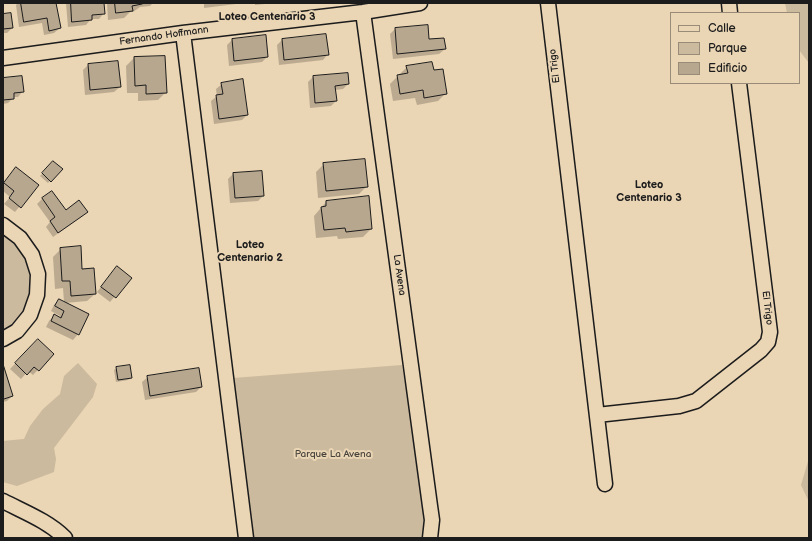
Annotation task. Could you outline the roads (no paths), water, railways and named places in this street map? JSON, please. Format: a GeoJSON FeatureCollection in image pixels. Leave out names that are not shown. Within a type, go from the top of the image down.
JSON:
{"type":"FeatureCollection","features":[{"type":"Feature","properties":{"kind":"street","name":"Fernando Hoffmann"},"geometry":{"type":"LineString","coordinates":[[3,58],[184,33],[363,12],[420,3]]}},
{"type":"Feature","properties":{"kind":"street","name":"El Trigo"},"geometry":{"type":"LineString","coordinates":[[548,3],[606,484]]}},
{"type":"Feature","properties":{"kind":"street","name":"La Avena"},"geometry":{"type":"LineString","coordinates":[[363,12],[432,520],[430,538]]}},
{"type":"Feature","properties":{"kind":"street"},"geometry":{"type":"LineString","coordinates":[[184,33],[246,538]]}},
{"type":"Feature","properties":{"kind":"street","name":"El Trigo"},"geometry":{"type":"LineString","coordinates":[[597,415],[689,404],[696,401],[761,350],[768,342],[770,332],[739,84]]}},
{"type":"Feature","properties":{"kind":"street"},"geometry":{"type":"LineString","coordinates":[[3,225],[20,238],[32,254],[38,274],[38,296],[30,315],[16,331],[3,339]]}},
{"type":"Feature","properties":{"kind":"street"},"geometry":{"type":"LineString","coordinates":[[3,501],[47,523],[65,538]]}},
{"type":"Feature","properties":{"kind":"district","name":"Loteo Centenario 3"},"geometry":{"type":"Point","coordinates":[267,17]}},
{"type":"Feature","properties":{"kind":"district","name":"Loteo Centenario 3"},"geometry":{"type":"Point","coordinates":[649,191]}},
{"type":"Feature","properties":{"kind":"district","name":"Loteo Centenario 2"},"geometry":{"type":"Point","coordinates":[250,251]}},
{"type":"Feature","properties":{"kind":"park label","name":"Parque La Avena"},"geometry":{"type":"Point","coordinates":[333,454]}}]}
